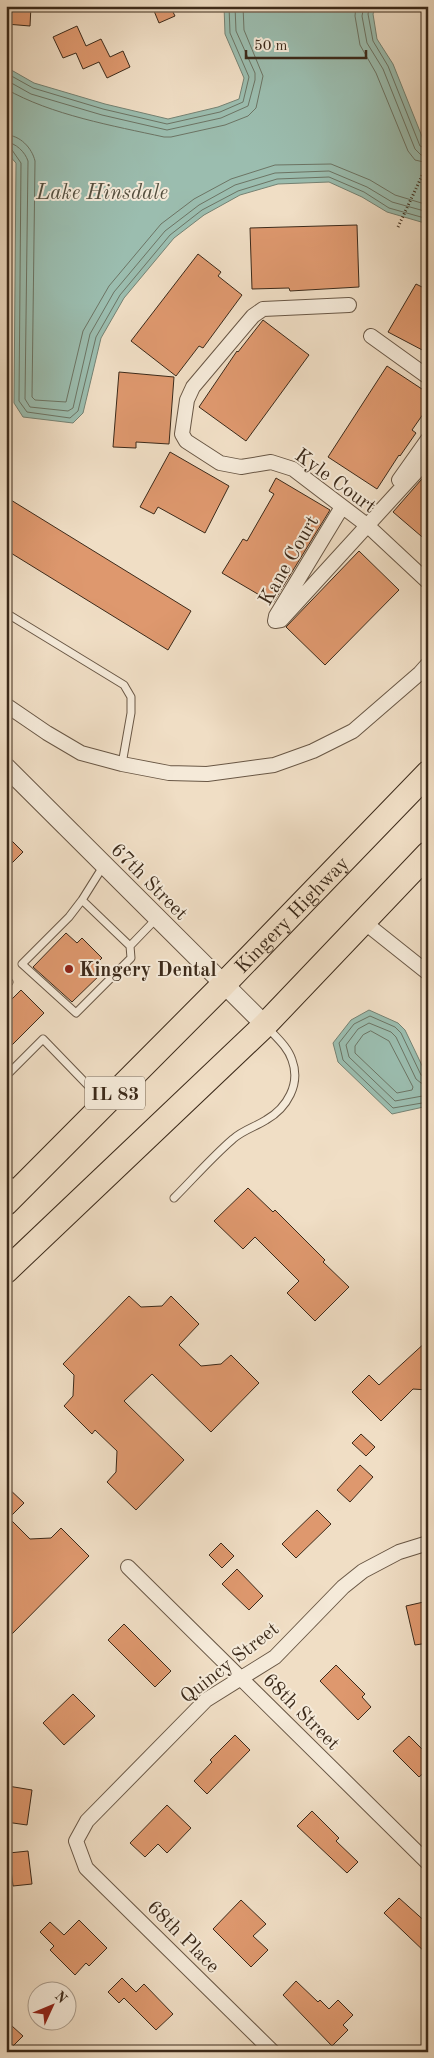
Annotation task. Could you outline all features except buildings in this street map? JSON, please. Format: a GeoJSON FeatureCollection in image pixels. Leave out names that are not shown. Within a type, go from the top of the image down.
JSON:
{"type":"FeatureCollection","features":[{"type":"Feature","properties":{"kind":"highway","name":"Kingery Highway"},"geometry":{"type":"LineString","coordinates":[[10,1190],[105,1103],[224,984],[428,773]]}},
{"type":"Feature","properties":{"kind":"highway","name":"IL 83"},"geometry":{"type":"LineString","coordinates":[[6,1271],[265,1025],[428,854]]}},
{"type":"Feature","properties":{"kind":"street","name":"Kyle Court"},"geometry":{"type":"LineString","coordinates":[[349,305],[264,309],[253,316],[193,387],[187,400],[182,434],[186,441],[220,463],[241,467],[272,462],[293,469],[368,526],[428,582]]}},
{"type":"Feature","properties":{"kind":"street"},"geometry":{"type":"LineString","coordinates":[[371,336],[428,377]]}},
{"type":"Feature","properties":{"kind":"street","name":"Kane Court"},"geometry":{"type":"LineString","coordinates":[[368,526],[428,439]]}},
{"type":"Feature","properties":{"kind":"street","name":"Kane Court"},"geometry":{"type":"LineString","coordinates":[[342,507],[276,616],[275,621],[281,620],[428,459]]}},
{"type":"Feature","properties":{"kind":"street"},"geometry":{"type":"LineString","coordinates":[[6,705],[80,753],[169,774],[198,774],[240,770],[274,765],[313,751],[353,731],[413,680],[428,664]]}},
{"type":"Feature","properties":{"kind":"street","name":"67th Street"},"geometry":{"type":"LineString","coordinates":[[6,766],[265,1025]]}},
{"type":"Feature","properties":{"kind":"street"},"geometry":{"type":"LineString","coordinates":[[364,922],[428,973]]}},
{"type":"Feature","properties":{"kind":"street","name":"Quincy Street"},"geometry":{"type":"LineString","coordinates":[[76,1841],[87,1821],[206,1700],[274,1657],[343,1587],[363,1571],[399,1552],[428,1543]]}},
{"type":"Feature","properties":{"kind":"street","name":"68th Street"},"geometry":{"type":"LineString","coordinates":[[128,1567],[428,1863]]}},
{"type":"Feature","properties":{"kind":"street","name":"68th Place"},"geometry":{"type":"LineString","coordinates":[[76,1841],[86,1868],[273,2052]]}},
{"type":"Feature","properties":{"kind":"lane"},"geometry":{"type":"LineString","coordinates":[[6,613],[124,685],[131,697],[131,713],[122,764]]}},
{"type":"Feature","properties":{"kind":"lane"},"geometry":{"type":"LineString","coordinates":[[82,900],[130,946],[131,958],[76,1013],[22,964],[69,918],[104,865]]}},
{"type":"Feature","properties":{"kind":"lane"},"geometry":{"type":"LineString","coordinates":[[130,946],[158,918]]}},
{"type":"Feature","properties":{"kind":"lane"},"geometry":{"type":"LineString","coordinates":[[174,1198],[233,1139],[276,1114],[291,1095],[295,1085],[296,1073],[292,1058],[284,1045],[265,1025]]}},
{"type":"Feature","properties":{"kind":"lane"},"geometry":{"type":"LineString","coordinates":[[6,1076],[43,1039],[105,1103]]}},
{"type":"Feature","properties":{"kind":"path"},"geometry":{"type":"LineString","coordinates":[[398,227],[428,163]]}},
{"type":"Feature","properties":{"kind":"water","name":"Lake Hinsdale"},"geometry":{"type":"Polygon","coordinates":[[[224,6],[376,6],[373,14],[377,39],[393,64],[425,144],[428,146],[428,224],[387,212],[362,197],[329,182],[278,184],[240,195],[204,215],[174,238],[124,298],[101,338],[83,413],[73,423],[23,417],[14,403],[16,163],[6,152],[6,67],[34,83],[105,104],[168,119],[218,107],[239,99],[244,78],[225,34],[224,6]]]}},
{"type":"Feature","properties":{"kind":"water"},"geometry":{"type":"Polygon","coordinates":[[[369,1010],[398,1023],[405,1030],[428,1078],[428,1106],[392,1114],[338,1062],[333,1043],[351,1020],[369,1010]]]}},
{"type":"Feature","properties":{"kind":"place","name":"Kingery Dental"},"geometry":{"type":"Point","coordinates":[69,969]}}]}
